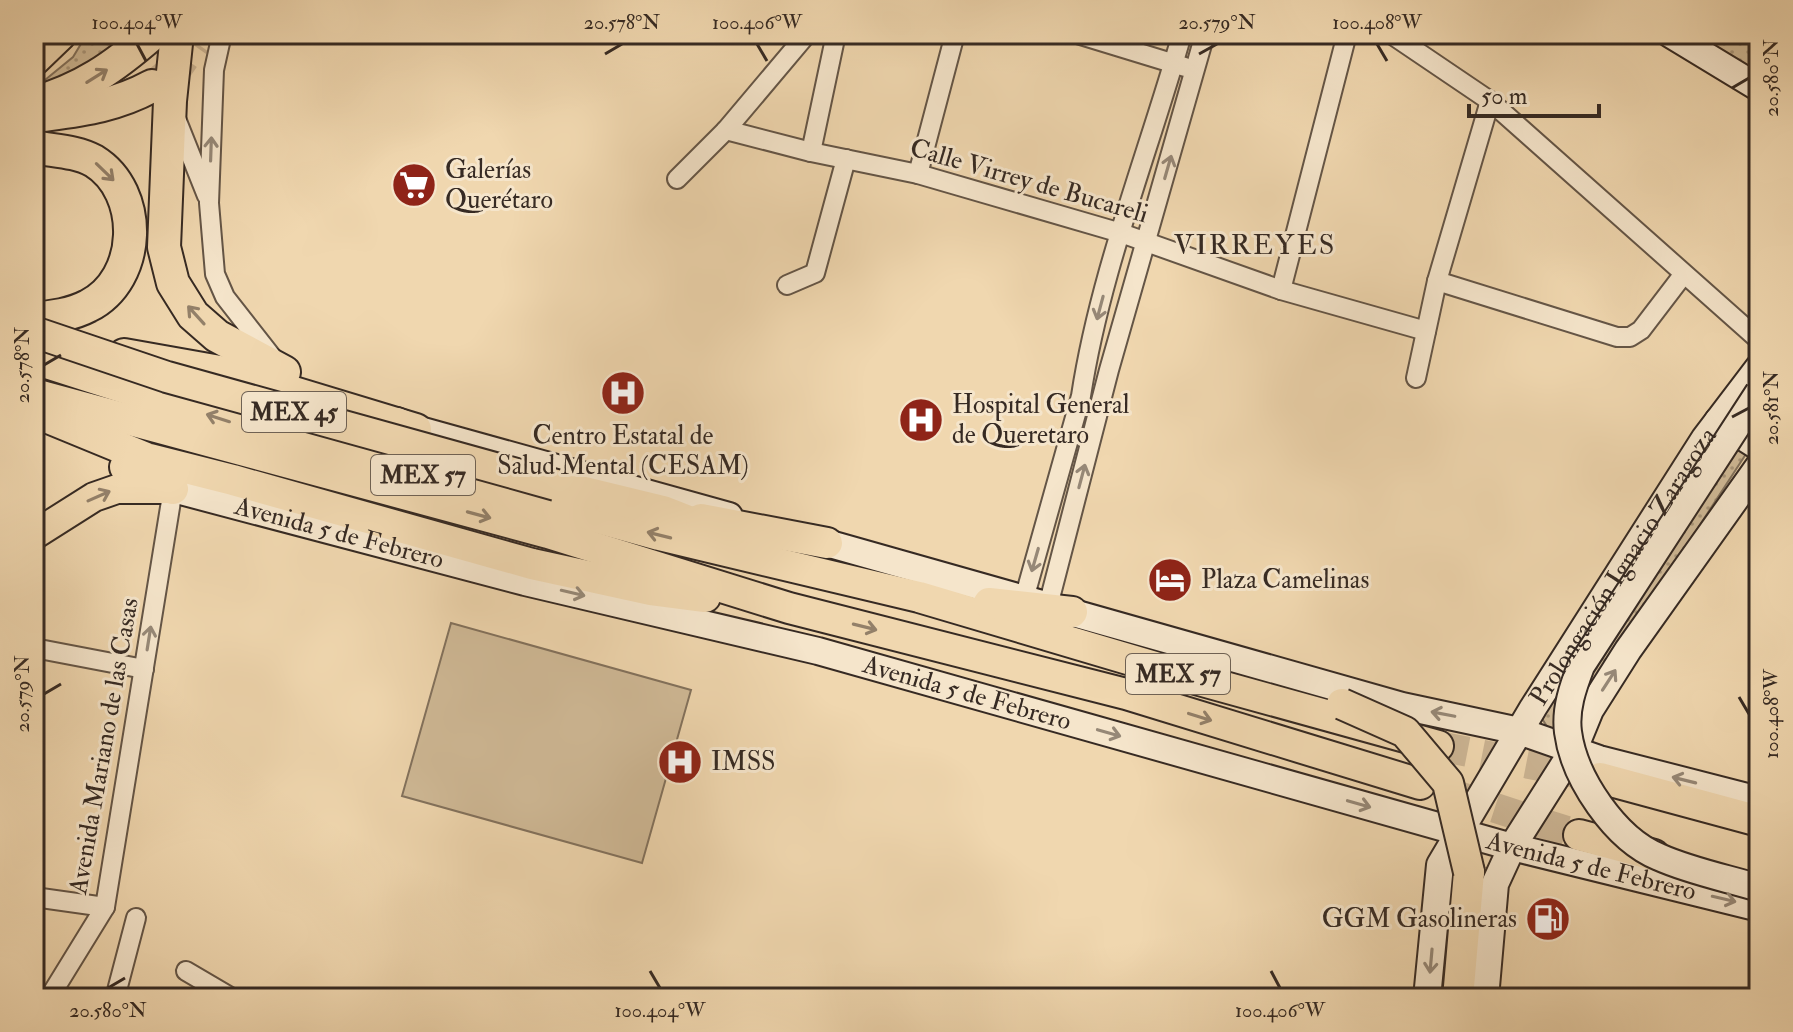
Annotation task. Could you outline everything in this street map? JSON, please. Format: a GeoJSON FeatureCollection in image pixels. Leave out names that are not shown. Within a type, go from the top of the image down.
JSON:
{"type":"FeatureCollection","features":[{"type":"Feature","properties":{"kind":"highway"},"geometry":{"type":"LineString","coordinates":[[34,59],[60,34]]}},
{"type":"Feature","properties":{"kind":"highway"},"geometry":{"type":"LineString","coordinates":[[34,103],[59,96],[94,80],[152,34]]}},
{"type":"Feature","properties":{"kind":"highway"},"geometry":{"type":"LineString","coordinates":[[198,36],[161,94],[164,247],[173,283],[193,315],[217,336],[284,372]]}},
{"type":"Feature","properties":{"kind":"highway"},"geometry":{"type":"LineString","coordinates":[[34,117],[161,94]]}},
{"type":"Feature","properties":{"kind":"highway"},"geometry":{"type":"LineString","coordinates":[[34,147],[76,154],[106,170],[122,193],[130,234],[125,262],[99,298],[87,306],[47,318],[34,318]]}},
{"type":"Feature","properties":{"kind":"highway","name":"MEX 45"},"geometry":{"type":"LineString","coordinates":[[34,332],[167,377],[822,557]]}},
{"type":"Feature","properties":{"kind":"highway"},"geometry":{"type":"LineString","coordinates":[[34,347],[138,355],[231,373],[416,429]]}},
{"type":"Feature","properties":{"kind":"highway","name":"MEX 57"},"geometry":{"type":"LineString","coordinates":[[34,359],[327,453],[544,503],[659,535],[822,557],[919,597],[1192,678],[1438,746]]}},
{"type":"Feature","properties":{"kind":"highway","name":"Avenida 5 de Febrero"},"geometry":{"type":"LineString","coordinates":[[34,394],[548,533],[789,608],[1126,694],[1420,784]]}},
{"type":"Feature","properties":{"kind":"highway"},"geometry":{"type":"LineString","coordinates":[[34,412],[146,458],[532,564],[651,590],[789,608]]}},
{"type":"Feature","properties":{"kind":"highway"},"geometry":{"type":"LineString","coordinates":[[34,431],[173,489]]}},
{"type":"Feature","properties":{"kind":"highway"},"geometry":{"type":"LineString","coordinates":[[919,597],[1093,632],[1342,704],[1405,732],[1448,783],[1469,872],[1458,998]]}},
{"type":"Feature","properties":{"kind":"highway","name":"MEX 57"},"geometry":{"type":"LineString","coordinates":[[919,597],[1048,606]]}},
{"type":"Feature","properties":{"kind":"highway"},"geometry":{"type":"LineString","coordinates":[[1600,778],[1759,821]]}},
{"type":"Feature","properties":{"kind":"highway","name":"Avenida 5 de Febrero"},"geometry":{"type":"LineString","coordinates":[[1579,835],[1759,886]]}},
{"type":"Feature","properties":{"kind":"main road"},"geometry":{"type":"LineString","coordinates":[[1670,34],[1759,88]]}},
{"type":"Feature","properties":{"kind":"main road","name":"Prolongación Ignacio Zaragoza"},"geometry":{"type":"LineString","coordinates":[[1427,998],[1440,865],[1457,832],[1718,421],[1759,367]]}},
{"type":"Feature","properties":{"kind":"main road"},"geometry":{"type":"LineString","coordinates":[[284,372],[416,429],[822,557],[1048,606],[1402,706],[1519,731],[1599,759],[1759,800]]}},
{"type":"Feature","properties":{"kind":"main road"},"geometry":{"type":"LineString","coordinates":[[1759,392],[1581,666],[1570,697],[1568,732],[1583,780],[1607,817],[1630,838],[1656,857],[1759,886]]}},
{"type":"Feature","properties":{"kind":"main road"},"geometry":{"type":"LineString","coordinates":[[1718,421],[1759,447]]}},
{"type":"Feature","properties":{"kind":"main road","name":"Prolongación Ignacio Zaragoza"},"geometry":{"type":"LineString","coordinates":[[1485,998],[1495,884],[1512,847],[1574,749],[1590,710],[1628,650],[1759,466]]}},
{"type":"Feature","properties":{"kind":"main road"},"geometry":{"type":"LineString","coordinates":[[34,535],[94,497],[117,489],[173,489]]}},
{"type":"Feature","properties":{"kind":"main road","name":"Avenida 5 de Febrero"},"geometry":{"type":"LineString","coordinates":[[173,489],[525,582],[818,651],[1457,832],[1759,908]]}},
{"type":"Feature","properties":{"kind":"street"},"geometry":{"type":"LineString","coordinates":[[677,179],[726,130],[807,34]]}},
{"type":"Feature","properties":{"kind":"street"},"geometry":{"type":"LineString","coordinates":[[811,152],[836,34]]}},
{"type":"Feature","properties":{"kind":"street"},"geometry":{"type":"LineString","coordinates":[[918,174],[955,34]]}},
{"type":"Feature","properties":{"kind":"street"},"geometry":{"type":"LineString","coordinates":[[1077,34],[1195,69]]}},
{"type":"Feature","properties":{"kind":"street"},"geometry":{"type":"LineString","coordinates":[[1048,606],[1086,361],[1121,233],[1182,34]]}},
{"type":"Feature","properties":{"kind":"street"},"geometry":{"type":"LineString","coordinates":[[1048,606],[1109,370],[1205,34]]}},
{"type":"Feature","properties":{"kind":"street"},"geometry":{"type":"LineString","coordinates":[[1281,290],[1347,34]]}},
{"type":"Feature","properties":{"kind":"street"},"geometry":{"type":"LineString","coordinates":[[1391,34],[1490,101],[1759,340]]}},
{"type":"Feature","properties":{"kind":"street"},"geometry":{"type":"LineString","coordinates":[[198,36],[214,70],[209,203],[215,274],[225,297],[284,372]]}},
{"type":"Feature","properties":{"kind":"street"},"geometry":{"type":"LineString","coordinates":[[161,94],[209,203]]}},
{"type":"Feature","properties":{"kind":"street"},"geometry":{"type":"LineString","coordinates":[[1416,378],[1437,281],[1490,101]]}},
{"type":"Feature","properties":{"kind":"street","name":"Calle Virrey de Bucareli"},"geometry":{"type":"LineString","coordinates":[[726,130],[811,152],[918,174],[1121,233],[1281,290],[1426,331]]}},
{"type":"Feature","properties":{"kind":"street"},"geometry":{"type":"LineString","coordinates":[[787,285],[815,273],[846,159]]}},
{"type":"Feature","properties":{"kind":"street"},"geometry":{"type":"LineString","coordinates":[[1437,281],[1617,337],[1630,337],[1641,330],[1683,275]]}},
{"type":"Feature","properties":{"kind":"street","name":"Avenida Mariano de las Casas"},"geometry":{"type":"LineString","coordinates":[[49,998],[105,907],[173,489]]}},
{"type":"Feature","properties":{"kind":"street"},"geometry":{"type":"LineString","coordinates":[[34,648],[144,669]]}},
{"type":"Feature","properties":{"kind":"street"},"geometry":{"type":"LineString","coordinates":[[34,897],[105,907]]}},
{"type":"Feature","properties":{"kind":"street"},"geometry":{"type":"LineString","coordinates":[[115,998],[136,918]]}},
{"type":"Feature","properties":{"kind":"street"},"geometry":{"type":"LineString","coordinates":[[186,971],[232,998]]}},
{"type":"Feature","properties":{"kind":"shaded area"},"geometry":{"type":"Polygon","coordinates":[[[87,34],[135,34],[115,53],[34,89],[73,57],[87,34]]]}},
{"type":"Feature","properties":{"kind":"shaded area"},"geometry":{"type":"Polygon","coordinates":[[[1670,34],[1759,34],[1759,88],[1670,34]]]}},
{"type":"Feature","properties":{"kind":"shaded area"},"geometry":{"type":"Polygon","coordinates":[[[1759,379],[1759,434],[1566,731],[1548,728],[1541,717],[1759,379]]]}},
{"type":"Feature","properties":{"kind":"shaded area"},"geometry":{"type":"Polygon","coordinates":[[[451,623],[691,690],[642,863],[402,796],[451,623]]]}},
{"type":"Feature","properties":{"kind":"tunnel"},"geometry":{"type":"LineString","coordinates":[[161,80],[178,66],[195,42]]}},
{"type":"Feature","properties":{"kind":"tunnel"},"geometry":{"type":"LineString","coordinates":[[1438,746],[1586,775]]}},
{"type":"Feature","properties":{"kind":"tunnel"},"geometry":{"type":"LineString","coordinates":[[1452,794],[1579,835]]}},
{"type":"Feature","properties":{"kind":"place","name":"Galerías Querétaro"},"geometry":{"type":"Point","coordinates":[414,185]}},
{"type":"Feature","properties":{"kind":"place","name":"Centro Estatal de Salud Mental (CESAM)"},"geometry":{"type":"Point","coordinates":[623,393]}},
{"type":"Feature","properties":{"kind":"place","name":"Hospital General de Queretaro"},"geometry":{"type":"Point","coordinates":[921,420]}},
{"type":"Feature","properties":{"kind":"place","name":"Plaza Camelinas"},"geometry":{"type":"Point","coordinates":[1170,580]}},
{"type":"Feature","properties":{"kind":"place","name":"IMSS"},"geometry":{"type":"Point","coordinates":[680,762]}},
{"type":"Feature","properties":{"kind":"place","name":"GGM Gasolineras"},"geometry":{"type":"Point","coordinates":[1548,919]}},
{"type":"Feature","properties":{"kind":"district","name":"VIRREYES"},"geometry":{"type":"Point","coordinates":[1255,245]}}]}
